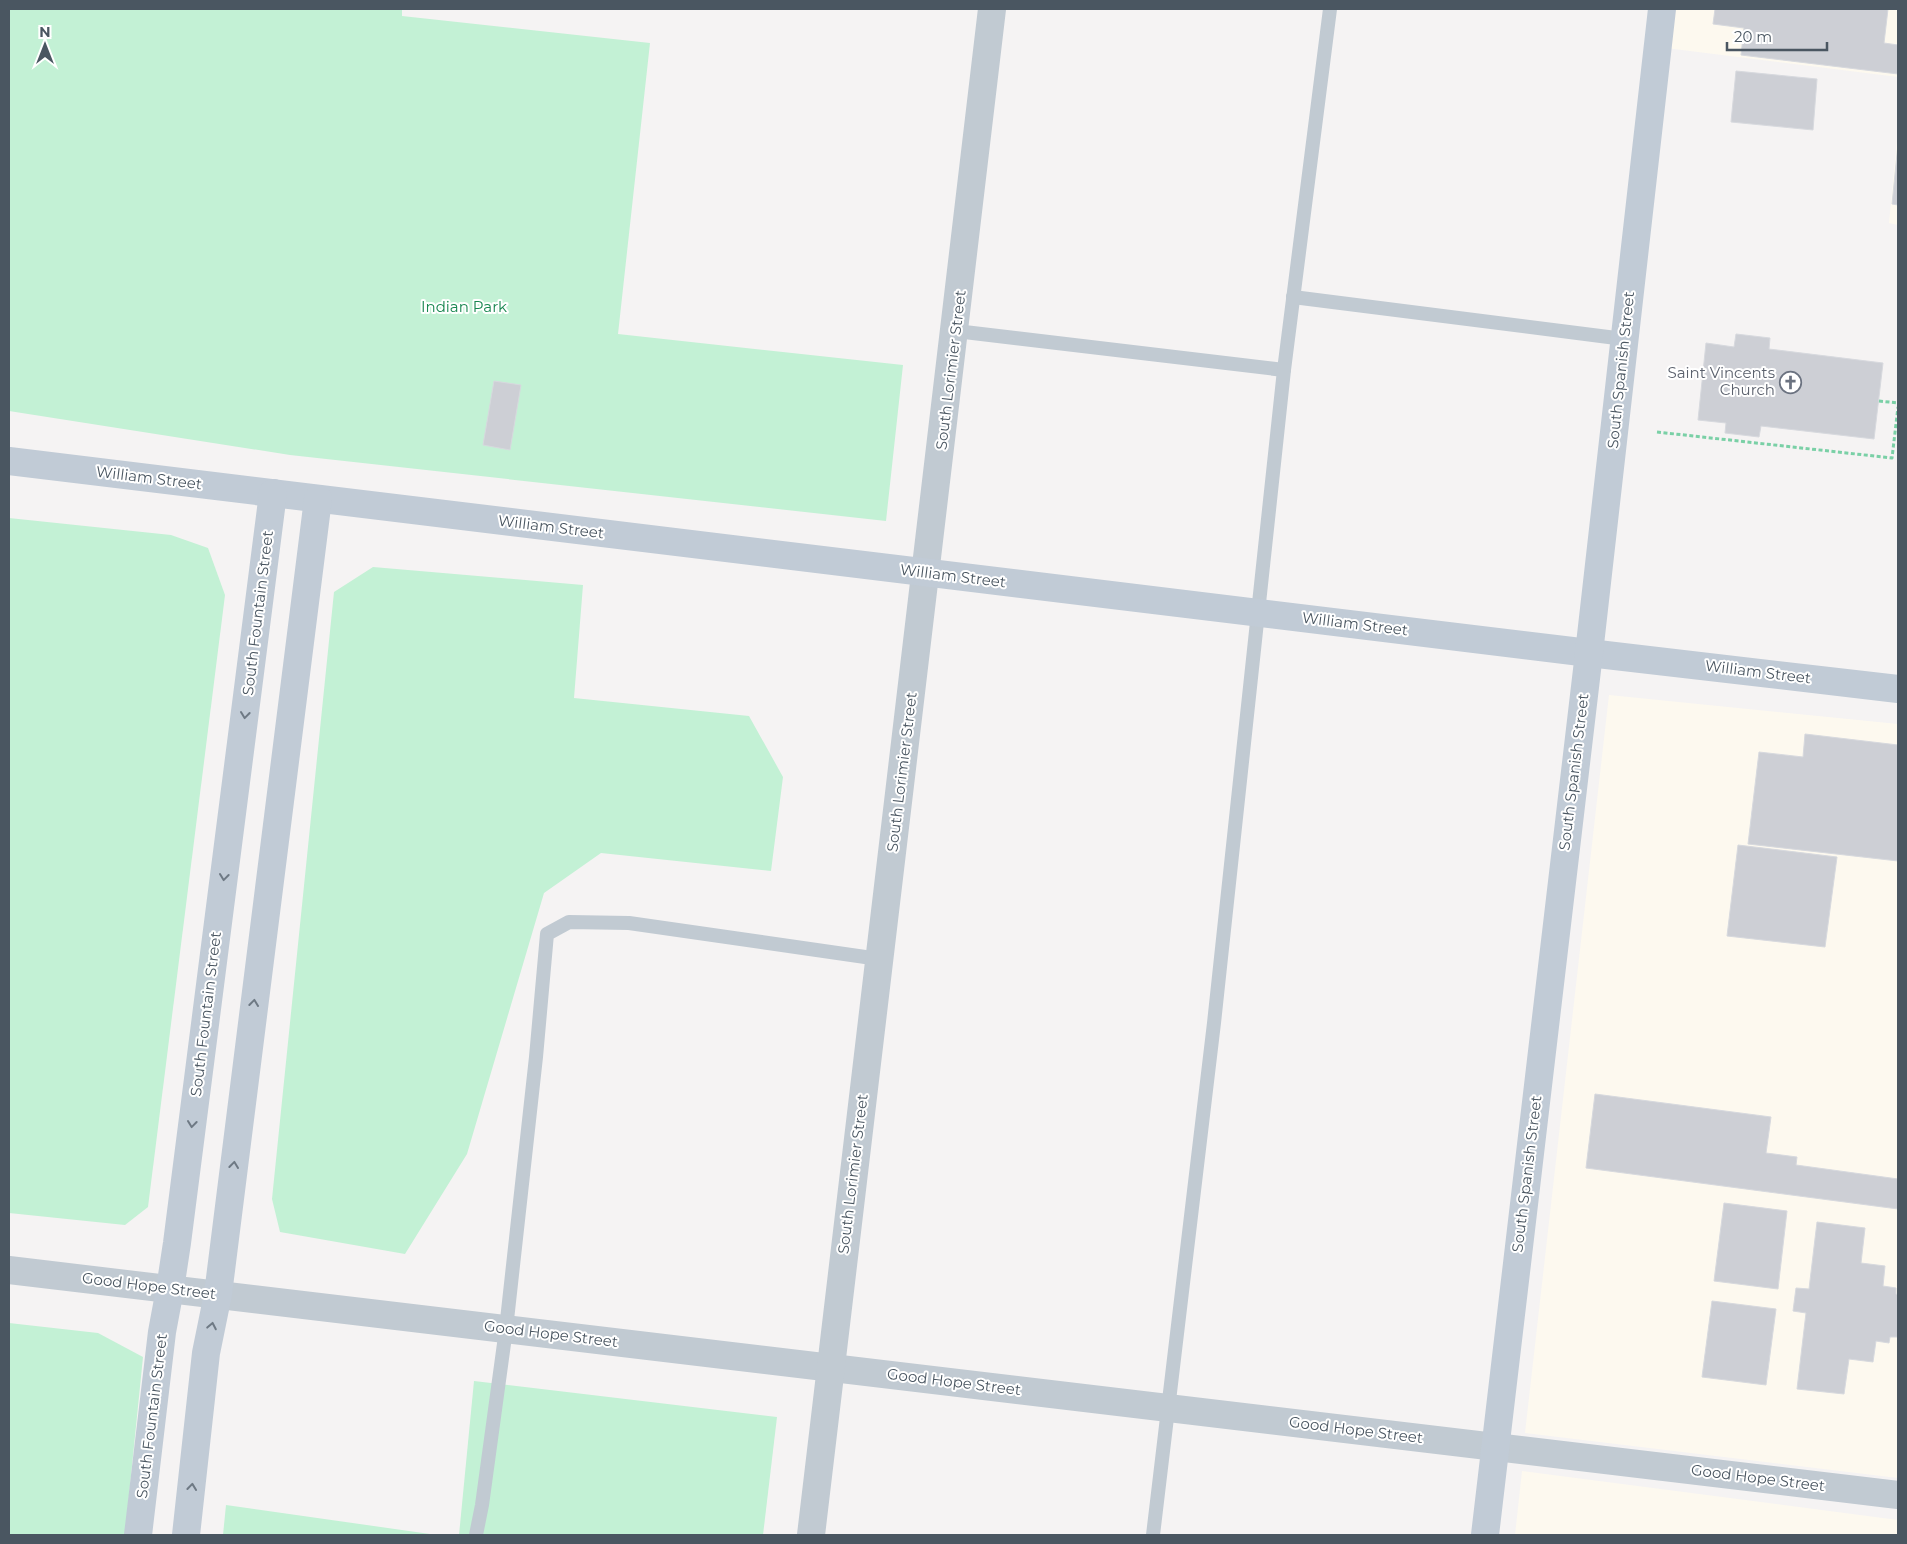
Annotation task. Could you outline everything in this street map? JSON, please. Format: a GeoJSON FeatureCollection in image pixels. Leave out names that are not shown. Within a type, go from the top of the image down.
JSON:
{"type":"FeatureCollection","features":[{"type":"Feature","properties":{"kind":"street","name":"South Lorimier Street"},"geometry":{"type":"LineString","coordinates":[[811,1535],[956,331],[992,9]]}},
{"type":"Feature","properties":{"kind":"street","name":"South Spanish Street"},"geometry":{"type":"LineString","coordinates":[[1485,1535],[1589,653],[1662,9]]}},
{"type":"Feature","properties":{"kind":"street","name":"William Street"},"geometry":{"type":"LineString","coordinates":[[9,462],[1898,689]]}},
{"type":"Feature","properties":{"kind":"street","name":"South Fountain Street"},"geometry":{"type":"LineString","coordinates":[[138,1535],[162,1332],[170,1289],[273,493]]}},
{"type":"Feature","properties":{"kind":"street"},"geometry":{"type":"LineString","coordinates":[[186,1535],[206,1353],[218,1294],[318,499]]}},
{"type":"Feature","properties":{"kind":"street","name":"Good Hope Street"},"geometry":{"type":"LineString","coordinates":[[9,1270],[1898,1495]]}},
{"type":"Feature","properties":{"kind":"lane"},"geometry":{"type":"LineString","coordinates":[[1154,1535],[1214,1022],[1284,370],[1330,9]]}},
{"type":"Feature","properties":{"kind":"lane"},"geometry":{"type":"LineString","coordinates":[[1293,297],[1624,340]]}},
{"type":"Feature","properties":{"kind":"lane"},"geometry":{"type":"LineString","coordinates":[[956,331],[1284,370]]}},
{"type":"Feature","properties":{"kind":"lane"},"geometry":{"type":"LineString","coordinates":[[476,1535],[482,1505],[506,1329],[536,1057],[547,934],[570,922],[629,923],[879,959]]}},
{"type":"Feature","properties":{"kind":"path"},"geometry":{"type":"LineString","coordinates":[[1657,432],[1892,458],[1898,405],[1879,401]]}},
{"type":"Feature","properties":{"kind":"shaded area"},"geometry":{"type":"Polygon","coordinates":[[[1670,9],[1898,9],[1898,77],[1666,48],[1670,9]]]}},
{"type":"Feature","properties":{"kind":"shaded area"},"geometry":{"type":"Polygon","coordinates":[[[1898,131],[1898,225],[1889,223],[1898,131]]]}},
{"type":"Feature","properties":{"kind":"shaded area"},"geometry":{"type":"Polygon","coordinates":[[[1609,695],[1898,724],[1898,1478],[1525,1433],[1609,695]]]}},
{"type":"Feature","properties":{"kind":"shaded area"},"geometry":{"type":"Polygon","coordinates":[[[1522,1471],[1898,1520],[1898,1535],[1515,1535],[1522,1471]]]}},
{"type":"Feature","properties":{"kind":"green space","name":"Indian Park"},"geometry":{"type":"Polygon","coordinates":[[[9,9],[402,9],[402,16],[650,43],[618,334],[903,365],[886,521],[290,455],[9,411],[9,9]]]}},
{"type":"Feature","properties":{"kind":"green space"},"geometry":{"type":"Polygon","coordinates":[[[9,518],[171,535],[208,548],[225,595],[148,1207],[125,1225],[9,1213],[9,518]]]}},
{"type":"Feature","properties":{"kind":"green space"},"geometry":{"type":"Polygon","coordinates":[[[373,567],[583,585],[574,698],[749,716],[783,777],[771,871],[601,853],[544,893],[467,1154],[405,1254],[280,1232],[272,1199],[334,592],[373,567]]]}},
{"type":"Feature","properties":{"kind":"green space"},"geometry":{"type":"Polygon","coordinates":[[[9,1323],[98,1333],[143,1357],[125,1535],[9,1535],[9,1323]]]}},
{"type":"Feature","properties":{"kind":"green space"},"geometry":{"type":"Polygon","coordinates":[[[474,1381],[777,1417],[763,1535],[459,1535],[474,1381]]]}},
{"type":"Feature","properties":{"kind":"green space"},"geometry":{"type":"Polygon","coordinates":[[[226,1505],[437,1535],[223,1535],[226,1505]]]}},
{"type":"Feature","properties":{"kind":"building"},"geometry":{"type":"Polygon","coordinates":[[[1715,9],[1888,9],[1884,43],[1898,45],[1898,74],[1741,55],[1744,28],[1713,24],[1715,9]]]}},
{"type":"Feature","properties":{"kind":"building"},"geometry":{"type":"Polygon","coordinates":[[[1736,71],[1817,79],[1813,130],[1731,122],[1736,71]]]}},
{"type":"Feature","properties":{"kind":"building"},"geometry":{"type":"Polygon","coordinates":[[[1898,144],[1898,205],[1892,204],[1898,144]]]}},
{"type":"Feature","properties":{"kind":"building","name":"Saint Vincents Church"},"geometry":{"type":"Polygon","coordinates":[[[1736,334],[1770,338],[1769,349],[1883,363],[1874,439],[1761,426],[1759,437],[1725,433],[1726,423],[1698,420],[1706,343],[1734,347],[1736,334]]]}},
{"type":"Feature","properties":{"kind":"building"},"geometry":{"type":"Polygon","coordinates":[[[494,381],[521,385],[510,450],[483,445],[494,381]]]}},
{"type":"Feature","properties":{"kind":"building"},"geometry":{"type":"Polygon","coordinates":[[[1805,734],[1898,745],[1898,861],[1748,844],[1759,752],[1803,757],[1805,734]]]}},
{"type":"Feature","properties":{"kind":"building"},"geometry":{"type":"Polygon","coordinates":[[[1738,845],[1837,857],[1825,947],[1727,936],[1738,845]]]}},
{"type":"Feature","properties":{"kind":"building"},"geometry":{"type":"Polygon","coordinates":[[[1595,1094],[1771,1117],[1766,1153],[1797,1157],[1796,1165],[1898,1179],[1898,1209],[1586,1168],[1595,1094]]]}},
{"type":"Feature","properties":{"kind":"building"},"geometry":{"type":"Polygon","coordinates":[[[1724,1203],[1787,1211],[1778,1289],[1714,1281],[1724,1203]]]}},
{"type":"Feature","properties":{"kind":"building"},"geometry":{"type":"Polygon","coordinates":[[[1817,1222],[1865,1228],[1861,1263],[1885,1266],[1883,1286],[1896,1288],[1896,1294],[1898,1295],[1898,1337],[1890,1337],[1889,1343],[1876,1341],[1873,1362],[1849,1359],[1844,1394],[1797,1389],[1806,1313],[1793,1311],[1796,1288],[1809,1289],[1817,1222]]]}},
{"type":"Feature","properties":{"kind":"building"},"geometry":{"type":"Polygon","coordinates":[[[1712,1301],[1776,1309],[1766,1385],[1702,1377],[1712,1301]]]}},
{"type":"Feature","properties":{"kind":"place","name":"Saint Vincents Church"},"geometry":{"type":"Point","coordinates":[1791,382]}}]}
